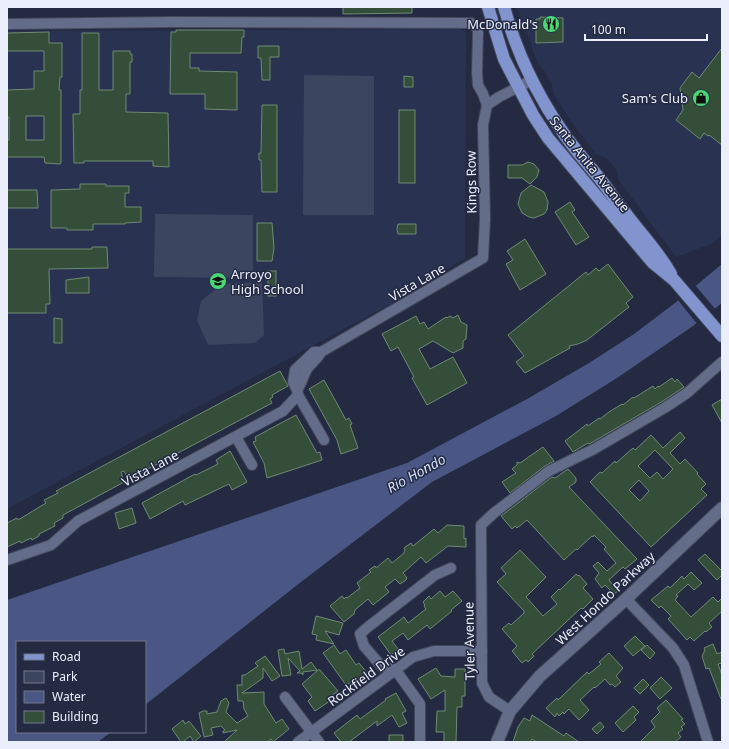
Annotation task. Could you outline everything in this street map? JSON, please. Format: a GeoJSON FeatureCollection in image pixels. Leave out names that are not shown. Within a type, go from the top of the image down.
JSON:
{"type":"FeatureCollection","features":[{"type":"Feature","properties":{"kind":"main road","name":"Santa Anita Avenue"},"geometry":{"type":"LineString","coordinates":[[488,7],[504,59],[533,115],[548,138],[652,262],[674,280]]}},
{"type":"Feature","properties":{"kind":"main road","name":"Santa Anita Avenue"},"geometry":{"type":"LineString","coordinates":[[504,7],[520,54],[532,80],[562,131],[583,160],[596,174],[660,256],[674,280],[719,333],[722,343]]}},
{"type":"Feature","properties":{"kind":"main road"},"geometry":{"type":"LineString","coordinates":[[558,150],[567,154],[584,171],[596,174]]}},
{"type":"Feature","properties":{"kind":"street"},"geometry":{"type":"LineString","coordinates":[[7,24],[170,22],[471,23],[477,28],[478,32],[478,85],[487,105],[532,80]]}},
{"type":"Feature","properties":{"kind":"street","name":"Kings Row"},"geometry":{"type":"LineString","coordinates":[[483,258],[485,219],[483,125],[487,105]]}},
{"type":"Feature","properties":{"kind":"street","name":"Vista Lane"},"geometry":{"type":"LineString","coordinates":[[7,560],[51,545],[78,522],[284,411],[298,392],[293,382],[295,370],[314,352],[321,352],[483,258]]}},
{"type":"Feature","properties":{"kind":"street","name":"Tyler Avenue"},"geometry":{"type":"LineString","coordinates":[[510,711],[488,697],[482,683],[481,524],[549,472],[594,449],[687,393],[722,362]]}},
{"type":"Feature","properties":{"kind":"street"},"geometry":{"type":"LineString","coordinates":[[298,392],[324,440]]}},
{"type":"Feature","properties":{"kind":"street"},"geometry":{"type":"LineString","coordinates":[[236,437],[252,464]]}},
{"type":"Feature","properties":{"kind":"street","name":"West Hondo Parkway"},"geometry":{"type":"LineString","coordinates":[[510,711],[540,676],[626,599],[722,508]]}},
{"type":"Feature","properties":{"kind":"street"},"geometry":{"type":"LineString","coordinates":[[420,742],[420,704],[395,669],[382,667],[364,646],[360,634],[435,575],[451,568]]}},
{"type":"Feature","properties":{"kind":"street"},"geometry":{"type":"LineString","coordinates":[[626,599],[673,648],[684,665],[708,742]]}},
{"type":"Feature","properties":{"kind":"street","name":"Rockfield Drive"},"geometry":{"type":"LineString","coordinates":[[298,742],[413,657],[434,650],[482,651]]}},
{"type":"Feature","properties":{"kind":"street"},"geometry":{"type":"LineString","coordinates":[[285,697],[319,742]]}},
{"type":"Feature","properties":{"kind":"street"},"geometry":{"type":"LineString","coordinates":[[496,742],[510,711]]}},
{"type":"Feature","properties":{"kind":"shaded area"},"geometry":{"type":"Polygon","coordinates":[[[517,7],[722,7],[722,235],[711,244],[676,257],[618,179],[617,170],[606,158],[597,155],[559,103],[553,93],[552,84],[544,70],[538,64],[517,7]]]}},
{"type":"Feature","properties":{"kind":"shaded area","name":"Arroyo High School"},"geometry":{"type":"Polygon","coordinates":[[[460,29],[466,32],[465,258],[391,304],[7,509],[7,31],[460,29]]]}},
{"type":"Feature","properties":{"kind":"green space"},"geometry":{"type":"Polygon","coordinates":[[[304,75],[374,76],[374,215],[303,215],[304,75]]]}},
{"type":"Feature","properties":{"kind":"green space"},"geometry":{"type":"Polygon","coordinates":[[[155,214],[253,215],[253,278],[154,277],[155,214]]]}},
{"type":"Feature","properties":{"kind":"green space"},"geometry":{"type":"Polygon","coordinates":[[[262,282],[264,335],[255,343],[208,345],[197,320],[201,301],[222,284],[262,282]]]}},
{"type":"Feature","properties":{"kind":"water","name":"Rio Hondo"},"geometry":{"type":"Polygon","coordinates":[[[722,264],[722,303],[693,326],[617,378],[556,416],[432,482],[301,582],[146,704],[146,641],[16,641],[16,733],[110,733],[98,742],[7,742],[7,600],[407,463],[527,399],[589,363],[634,334],[675,303],[722,264]]]}},
{"type":"Feature","properties":{"kind":"pier"},"geometry":{"type":"Polygon","coordinates":[[[695,285],[716,310],[698,325],[677,299],[695,285]]]}},
{"type":"Feature","properties":{"kind":"building"},"geometry":{"type":"Polygon","coordinates":[[[343,7],[412,7],[412,13],[343,14],[343,7]]]}},
{"type":"Feature","properties":{"kind":"building"},"geometry":{"type":"Polygon","coordinates":[[[540,17],[563,18],[563,42],[536,43],[536,19],[540,19],[540,17]]]}},
{"type":"Feature","properties":{"kind":"building"},"geometry":{"type":"Polygon","coordinates":[[[176,30],[244,30],[241,53],[190,53],[190,68],[199,68],[199,71],[237,72],[237,110],[205,109],[205,94],[170,94],[171,32],[176,32],[176,30]]]}},
{"type":"Feature","properties":{"kind":"building"},"geometry":{"type":"Polygon","coordinates":[[[49,32],[49,43],[62,43],[62,77],[60,77],[59,90],[61,90],[60,164],[45,163],[44,157],[7,157],[9,117],[7,117],[7,90],[34,89],[34,71],[44,71],[44,51],[7,51],[7,33],[49,32]],[[26,116],[26,140],[44,140],[44,116],[26,116]]]}},
{"type":"Feature","properties":{"kind":"building"},"geometry":{"type":"Polygon","coordinates":[[[82,33],[99,33],[99,90],[113,90],[113,51],[130,51],[130,54],[132,54],[132,62],[130,62],[130,94],[126,94],[126,112],[168,113],[169,167],[153,166],[153,161],[84,161],[84,163],[74,163],[73,114],[80,114],[80,90],[82,90],[82,33]]]}},
{"type":"Feature","properties":{"kind":"building"},"geometry":{"type":"Polygon","coordinates":[[[258,46],[279,46],[279,57],[270,57],[270,80],[262,80],[261,58],[258,58],[258,46]]]}},
{"type":"Feature","properties":{"kind":"building","name":"Sam's Club"},"geometry":{"type":"Polygon","coordinates":[[[722,48],[722,145],[704,133],[700,139],[676,120],[683,110],[680,88],[692,72],[699,78],[722,48]]]}},
{"type":"Feature","properties":{"kind":"building"},"geometry":{"type":"Polygon","coordinates":[[[404,76],[413,77],[413,87],[404,87],[404,76]]]}},
{"type":"Feature","properties":{"kind":"building"},"geometry":{"type":"Polygon","coordinates":[[[262,105],[277,105],[277,192],[262,192],[261,160],[259,160],[259,153],[261,153],[262,105]]]}},
{"type":"Feature","properties":{"kind":"building"},"geometry":{"type":"Polygon","coordinates":[[[399,110],[415,110],[415,183],[399,183],[399,110]]]}},
{"type":"Feature","properties":{"kind":"building"},"geometry":{"type":"Polygon","coordinates":[[[528,162],[534,164],[539,170],[537,177],[530,184],[522,178],[508,178],[508,165],[522,165],[528,162]]]}},
{"type":"Feature","properties":{"kind":"building"},"geometry":{"type":"Polygon","coordinates":[[[80,184],[129,186],[129,193],[125,193],[125,207],[141,207],[141,222],[125,224],[93,224],[93,230],[67,230],[67,228],[51,228],[51,190],[80,189],[80,184]]]}},
{"type":"Feature","properties":{"kind":"building"},"geometry":{"type":"Polygon","coordinates":[[[531,185],[544,192],[548,202],[547,210],[544,214],[534,218],[522,213],[518,204],[521,193],[531,185]]]}},
{"type":"Feature","properties":{"kind":"building"},"geometry":{"type":"Polygon","coordinates":[[[7,190],[37,190],[38,208],[7,208],[7,190]]]}},
{"type":"Feature","properties":{"kind":"building"},"geometry":{"type":"Polygon","coordinates":[[[570,202],[575,210],[572,212],[589,237],[576,245],[555,212],[570,202]]]}},
{"type":"Feature","properties":{"kind":"building"},"geometry":{"type":"Polygon","coordinates":[[[257,223],[272,223],[274,248],[272,261],[257,261],[257,223]]]}},
{"type":"Feature","properties":{"kind":"building"},"geometry":{"type":"Polygon","coordinates":[[[398,224],[416,224],[416,234],[398,234],[398,224]]]}},
{"type":"Feature","properties":{"kind":"building"},"geometry":{"type":"Polygon","coordinates":[[[525,239],[546,274],[520,290],[506,264],[513,260],[507,251],[525,239]]]}},
{"type":"Feature","properties":{"kind":"building"},"geometry":{"type":"Polygon","coordinates":[[[92,247],[107,247],[108,268],[49,269],[50,304],[46,304],[46,313],[7,313],[7,249],[92,249],[92,247]]]}},
{"type":"Feature","properties":{"kind":"building"},"geometry":{"type":"Polygon","coordinates":[[[608,264],[633,297],[626,303],[629,307],[587,340],[569,346],[570,348],[525,373],[516,362],[524,356],[508,335],[586,272],[588,275],[596,268],[599,271],[608,264]]]}},
{"type":"Feature","properties":{"kind":"building"},"geometry":{"type":"Polygon","coordinates":[[[268,271],[276,271],[276,296],[268,296],[268,271]]]}},
{"type":"Feature","properties":{"kind":"building"},"geometry":{"type":"Polygon","coordinates":[[[89,277],[89,293],[66,293],[66,280],[89,277]]]}},
{"type":"Feature","properties":{"kind":"building"},"geometry":{"type":"Polygon","coordinates":[[[458,315],[461,322],[467,325],[466,339],[463,341],[463,348],[453,353],[433,341],[419,349],[430,369],[453,357],[467,383],[427,405],[412,378],[414,377],[398,347],[391,351],[382,334],[416,316],[420,324],[424,322],[428,329],[446,317],[447,318],[450,316],[453,318],[458,315]]]}},
{"type":"Feature","properties":{"kind":"building"},"geometry":{"type":"Polygon","coordinates":[[[54,318],[62,319],[62,343],[54,343],[54,318]]]}},
{"type":"Feature","properties":{"kind":"building"},"geometry":{"type":"Polygon","coordinates":[[[280,371],[288,386],[272,395],[273,397],[270,399],[272,403],[133,477],[128,479],[124,471],[121,472],[124,482],[63,515],[63,518],[54,523],[55,526],[39,534],[39,536],[32,540],[31,538],[21,543],[20,541],[7,547],[7,523],[17,518],[18,520],[46,503],[44,500],[58,493],[56,491],[280,371]]]}},
{"type":"Feature","properties":{"kind":"building"},"geometry":{"type":"Polygon","coordinates":[[[672,378],[675,382],[677,379],[684,387],[663,401],[573,452],[565,441],[587,424],[588,426],[622,404],[623,405],[633,397],[634,398],[653,386],[655,389],[672,378]]]}},
{"type":"Feature","properties":{"kind":"building"},"geometry":{"type":"Polygon","coordinates":[[[324,380],[346,420],[349,418],[352,424],[350,425],[358,448],[341,454],[337,440],[309,389],[324,380]]]}},
{"type":"Feature","properties":{"kind":"building"},"geometry":{"type":"Polygon","coordinates":[[[722,399],[722,423],[712,405],[722,399]]]}},
{"type":"Feature","properties":{"kind":"building"},"geometry":{"type":"Polygon","coordinates":[[[296,415],[317,453],[320,452],[322,460],[267,478],[264,463],[253,442],[256,441],[255,437],[296,415]]]}},
{"type":"Feature","properties":{"kind":"building"},"geometry":{"type":"Polygon","coordinates":[[[680,432],[685,438],[670,453],[680,464],[685,459],[698,473],[697,474],[706,484],[701,489],[707,495],[651,547],[590,482],[600,472],[602,473],[615,461],[616,463],[633,448],[635,450],[651,435],[663,448],[680,432]],[[655,450],[638,466],[650,478],[657,472],[663,479],[673,469],[655,450]],[[639,480],[629,490],[640,501],[649,491],[639,480]]]}},
{"type":"Feature","properties":{"kind":"building"},"geometry":{"type":"Polygon","coordinates":[[[543,447],[554,461],[545,466],[510,493],[502,482],[516,473],[512,469],[517,465],[517,462],[520,463],[543,447]]]}},
{"type":"Feature","properties":{"kind":"building"},"geometry":{"type":"Polygon","coordinates":[[[230,451],[247,482],[232,490],[229,484],[185,505],[183,501],[150,519],[142,503],[195,474],[196,475],[218,464],[216,460],[230,451]]]}},
{"type":"Feature","properties":{"kind":"building"},"geometry":{"type":"Polygon","coordinates":[[[568,469],[576,478],[576,482],[569,487],[637,559],[625,569],[623,567],[609,580],[618,591],[614,594],[605,585],[602,588],[595,579],[599,573],[593,566],[598,562],[607,571],[616,563],[604,549],[606,547],[594,535],[564,560],[527,520],[517,528],[515,526],[512,529],[501,516],[552,477],[555,478],[568,469]]]}},
{"type":"Feature","properties":{"kind":"building"},"geometry":{"type":"Polygon","coordinates":[[[132,508],[136,523],[119,529],[115,513],[132,508]]]}},
{"type":"Feature","properties":{"kind":"building"},"geometry":{"type":"Polygon","coordinates":[[[447,525],[464,526],[464,539],[466,538],[466,547],[448,546],[426,563],[421,557],[403,573],[407,578],[406,580],[400,584],[395,579],[385,587],[389,592],[373,605],[368,599],[344,622],[330,606],[342,596],[344,599],[346,597],[347,598],[360,588],[357,583],[371,572],[369,570],[375,566],[376,568],[388,558],[392,563],[404,553],[404,548],[411,543],[413,546],[434,529],[438,533],[447,525]]]}},
{"type":"Feature","properties":{"kind":"building"},"geometry":{"type":"Polygon","coordinates":[[[520,550],[546,577],[526,597],[543,616],[557,604],[551,597],[576,574],[578,576],[579,575],[587,584],[583,588],[593,599],[583,609],[581,608],[532,654],[534,656],[528,662],[526,660],[522,663],[512,651],[517,646],[502,629],[509,623],[511,625],[524,613],[524,611],[497,582],[506,574],[501,568],[520,550]]]}},
{"type":"Feature","properties":{"kind":"building"},"geometry":{"type":"Polygon","coordinates":[[[705,554],[722,571],[722,575],[717,580],[698,560],[705,554]]]}},
{"type":"Feature","properties":{"kind":"building"},"geometry":{"type":"Polygon","coordinates":[[[691,572],[702,583],[694,590],[688,584],[676,595],[678,596],[675,600],[691,617],[713,597],[718,602],[722,598],[722,611],[709,623],[712,627],[694,641],[690,637],[687,640],[668,619],[671,616],[661,606],[659,608],[651,600],[668,586],[670,588],[682,576],[684,579],[691,572]]]}},
{"type":"Feature","properties":{"kind":"building"},"geometry":{"type":"Polygon","coordinates":[[[440,591],[445,597],[453,591],[462,601],[430,629],[427,625],[408,640],[403,633],[392,641],[398,649],[391,655],[378,637],[404,617],[408,623],[426,609],[423,602],[429,596],[431,599],[440,591]]]}},
{"type":"Feature","properties":{"kind":"building"},"geometry":{"type":"Polygon","coordinates":[[[316,616],[343,623],[339,635],[325,631],[334,644],[316,640],[317,635],[312,634],[316,616]]]}},
{"type":"Feature","properties":{"kind":"building"},"geometry":{"type":"Polygon","coordinates":[[[635,636],[645,646],[633,656],[624,646],[635,636]]]}},
{"type":"Feature","properties":{"kind":"building"},"geometry":{"type":"Polygon","coordinates":[[[713,644],[717,654],[722,652],[722,663],[718,664],[722,675],[722,699],[709,668],[706,669],[702,656],[705,650],[704,648],[713,644]]]}},
{"type":"Feature","properties":{"kind":"building"},"geometry":{"type":"Polygon","coordinates":[[[334,645],[340,654],[346,650],[356,665],[359,663],[367,673],[351,686],[349,683],[346,685],[323,653],[334,645]]]}},
{"type":"Feature","properties":{"kind":"building"},"geometry":{"type":"Polygon","coordinates":[[[647,645],[655,653],[650,659],[641,650],[647,645]]]}},
{"type":"Feature","properties":{"kind":"building"},"geometry":{"type":"Polygon","coordinates":[[[284,649],[285,654],[299,651],[302,669],[311,662],[317,670],[303,672],[303,675],[301,673],[297,673],[300,671],[288,658],[291,675],[282,676],[278,650],[284,649]]]}},
{"type":"Feature","properties":{"kind":"building"},"geometry":{"type":"Polygon","coordinates":[[[609,653],[623,668],[616,676],[621,682],[615,687],[612,684],[610,685],[605,679],[595,688],[594,687],[580,700],[589,710],[579,720],[569,709],[564,714],[563,712],[559,716],[557,713],[555,717],[546,708],[557,698],[558,700],[587,672],[589,674],[601,664],[599,662],[609,653]]]}},
{"type":"Feature","properties":{"kind":"building"},"geometry":{"type":"Polygon","coordinates":[[[265,656],[280,676],[272,681],[263,668],[263,678],[242,693],[264,692],[264,704],[276,723],[282,719],[289,729],[273,742],[271,739],[267,742],[224,742],[237,730],[223,733],[225,730],[221,726],[211,728],[213,735],[204,737],[199,713],[203,711],[207,711],[207,714],[217,712],[221,701],[226,698],[229,703],[226,712],[237,723],[248,716],[244,709],[243,701],[238,701],[237,685],[242,685],[242,675],[245,675],[258,666],[255,663],[265,656]]]}},
{"type":"Feature","properties":{"kind":"building"},"geometry":{"type":"Polygon","coordinates":[[[436,668],[441,676],[455,677],[455,669],[465,669],[465,696],[462,696],[462,707],[457,707],[456,742],[444,742],[444,732],[436,732],[437,711],[445,711],[445,690],[431,699],[418,679],[436,668]]]}},
{"type":"Feature","properties":{"kind":"building"},"geometry":{"type":"Polygon","coordinates":[[[318,670],[320,670],[338,691],[331,696],[333,699],[315,711],[308,701],[312,697],[302,684],[318,670]]]}},
{"type":"Feature","properties":{"kind":"building"},"geometry":{"type":"Polygon","coordinates":[[[661,677],[672,688],[660,699],[650,688],[661,677]]]}},
{"type":"Feature","properties":{"kind":"building"},"geometry":{"type":"Polygon","coordinates":[[[643,679],[649,685],[640,694],[634,688],[643,679]]]}},
{"type":"Feature","properties":{"kind":"building"},"geometry":{"type":"Polygon","coordinates":[[[396,693],[406,711],[402,713],[407,723],[399,727],[392,715],[377,726],[377,721],[349,742],[341,742],[334,733],[357,715],[360,719],[386,700],[385,699],[396,693]]]}},
{"type":"Feature","properties":{"kind":"building"},"geometry":{"type":"Polygon","coordinates":[[[666,700],[683,719],[681,720],[685,724],[681,727],[683,729],[678,733],[681,737],[675,742],[640,742],[655,727],[651,721],[660,712],[657,708],[666,700]]]}},
{"type":"Feature","properties":{"kind":"building"},"geometry":{"type":"Polygon","coordinates":[[[633,706],[639,712],[634,717],[636,720],[623,732],[615,723],[633,706]]]}},
{"type":"Feature","properties":{"kind":"building"},"geometry":{"type":"Polygon","coordinates":[[[532,715],[564,736],[566,733],[579,742],[537,742],[532,739],[530,742],[513,742],[518,727],[524,718],[530,721],[532,715]]]}},
{"type":"Feature","properties":{"kind":"building"},"geometry":{"type":"Polygon","coordinates":[[[183,720],[185,724],[189,721],[201,736],[194,742],[190,736],[181,742],[172,729],[183,720]]]}},
{"type":"Feature","properties":{"kind":"building"},"geometry":{"type":"Polygon","coordinates":[[[600,722],[604,727],[597,734],[592,729],[600,722]]]}},
{"type":"Feature","properties":{"kind":"building"},"geometry":{"type":"Polygon","coordinates":[[[389,735],[403,735],[403,742],[389,742],[389,735]]]}},
{"type":"Feature","properties":{"kind":"place","name":"McDonald's"},"geometry":{"type":"Point","coordinates":[551,24]}},
{"type":"Feature","properties":{"kind":"place","name":"Sam's Club"},"geometry":{"type":"Point","coordinates":[701,98]}},
{"type":"Feature","properties":{"kind":"place","name":"Arroyo High School"},"geometry":{"type":"Point","coordinates":[218,281]}}]}
